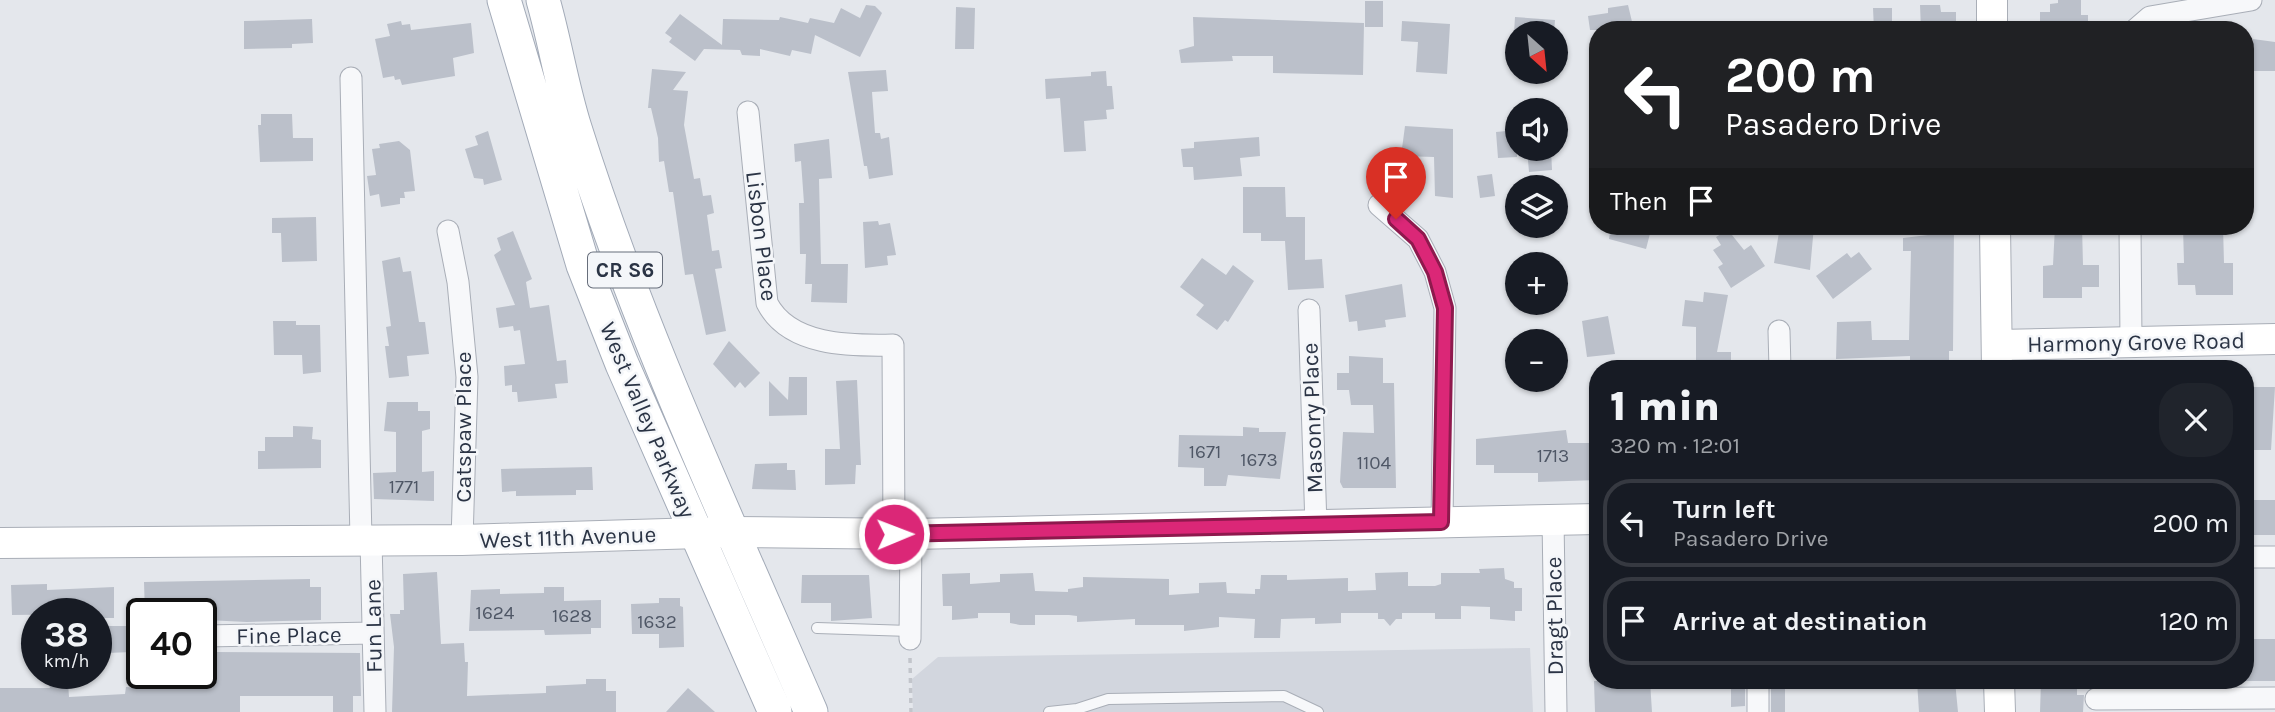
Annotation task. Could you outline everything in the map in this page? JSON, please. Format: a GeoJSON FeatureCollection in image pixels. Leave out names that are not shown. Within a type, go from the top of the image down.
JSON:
{"type":"FeatureCollection","features":[{"type":"Feature","properties":{"kind":"main road","name":"West Valley Parkway"},"geometry":{"type":"LineString","coordinates":[[504,0],[583,265],[622,364],[775,712]]}},
{"type":"Feature","properties":{"kind":"main road","name":"West Valley Parkway"},"geometry":{"type":"LineString","coordinates":[[543,0],[574,126],[619,257],[674,396],[811,712]]}},
{"type":"Feature","properties":{"kind":"street"},"geometry":{"type":"LineString","coordinates":[[1992,0],[1992,21]]}},
{"type":"Feature","properties":{"kind":"street"},"geometry":{"type":"LineString","coordinates":[[2146,21],[2150,18],[2251,0]]}},
{"type":"Feature","properties":{"kind":"street","name":"Fun Lane"},"geometry":{"type":"LineString","coordinates":[[351,78],[366,540],[373,633],[375,712]]}},
{"type":"Feature","properties":{"kind":"street","name":"Lisbon Place"},"geometry":{"type":"LineString","coordinates":[[748,113],[767,303],[774,317],[801,335],[859,346],[893,345],[902,534]]}},
{"type":"Feature","properties":{"kind":"street"},"geometry":{"type":"LineString","coordinates":[[1379,205],[1418,239],[1435,272],[1445,308],[1441,522]]}},
{"type":"Feature","properties":{"kind":"street","name":"Catspaw Place"},"geometry":{"type":"LineString","coordinates":[[448,231],[458,282],[467,377],[462,540]]}},
{"type":"Feature","properties":{"kind":"street"},"geometry":{"type":"LineString","coordinates":[[1995,235],[1997,357]]}},
{"type":"Feature","properties":{"kind":"street"},"geometry":{"type":"LineString","coordinates":[[2130,235],[2131,341]]}},
{"type":"Feature","properties":{"kind":"street","name":"Masonry Place"},"geometry":{"type":"LineString","coordinates":[[1308,310],[1316,526]]}},
{"type":"Feature","properties":{"kind":"street"},"geometry":{"type":"LineString","coordinates":[[1779,331],[1780,360]]}},
{"type":"Feature","properties":{"kind":"street","name":"Harmony Grove Road"},"geometry":{"type":"LineString","coordinates":[[1997,357],[2131,341],[2275,338]]}},
{"type":"Feature","properties":{"kind":"street","name":"Dragt Place"},"geometry":{"type":"LineString","coordinates":[[1553,519],[1556,712]]}},
{"type":"Feature","properties":{"kind":"street","name":"West 11th Avenue"},"geometry":{"type":"LineString","coordinates":[[0,543],[462,540],[733,532],[902,534],[1589,519]]}},
{"type":"Feature","properties":{"kind":"street"},"geometry":{"type":"LineString","coordinates":[[902,534],[910,635]]}},
{"type":"Feature","properties":{"kind":"street"},"geometry":{"type":"LineString","coordinates":[[2254,557],[2275,557]]}},
{"type":"Feature","properties":{"kind":"street","name":"Fine Place"},"geometry":{"type":"LineString","coordinates":[[217,636],[373,633]]}},
{"type":"Feature","properties":{"kind":"street"},"geometry":{"type":"LineString","coordinates":[[1758,689],[1758,712]]}},
{"type":"Feature","properties":{"kind":"street"},"geometry":{"type":"LineString","coordinates":[[1999,689],[2000,712]]}},
{"type":"Feature","properties":{"kind":"street"},"geometry":{"type":"LineString","coordinates":[[2096,697],[2275,698]]}},
{"type":"Feature","properties":{"kind":"lane"},"geometry":{"type":"LineString","coordinates":[[817,628],[910,635]]}},
{"type":"Feature","properties":{"kind":"lane"},"geometry":{"type":"LineString","coordinates":[[1049,712],[1077,709],[1108,699],[1284,696],[1318,712]]}},
{"type":"Feature","properties":{"kind":"path"},"geometry":{"type":"LineString","coordinates":[[910,635],[911,712]]}},
{"type":"Feature","properties":{"kind":"shaded area"},"geometry":{"type":"Polygon","coordinates":[[[1530,648],[1533,712],[913,712],[912,679],[938,657],[1530,648]]]}},
{"type":"Feature","properties":{"kind":"building"},"geometry":{"type":"Polygon","coordinates":[[[2058,0],[2081,0],[2081,15],[2088,15],[2088,21],[2040,21],[2040,12],[2050,12],[2050,4],[2058,3],[2058,0]]]}},
{"type":"Feature","properties":{"kind":"building"},"geometry":{"type":"Polygon","coordinates":[[[1365,1],[1383,1],[1383,27],[1365,27],[1365,1]]]}},
{"type":"Feature","properties":{"kind":"building"},"geometry":{"type":"Polygon","coordinates":[[[866,5],[875,6],[882,13],[860,57],[815,35],[811,54],[792,50],[790,56],[760,49],[760,56],[742,55],[740,50],[704,49],[695,61],[669,42],[672,38],[665,33],[680,14],[722,45],[723,19],[779,20],[780,17],[808,23],[810,18],[834,23],[841,8],[860,18],[866,5]]]}},
{"type":"Feature","properties":{"kind":"building"},"geometry":{"type":"Polygon","coordinates":[[[1628,5],[1632,21],[1589,23],[1588,16],[1608,13],[1608,8],[1628,5]]]}},
{"type":"Feature","properties":{"kind":"building"},"geometry":{"type":"Polygon","coordinates":[[[1920,5],[1940,5],[1941,12],[1956,12],[1956,21],[1921,21],[1920,5]]]}},
{"type":"Feature","properties":{"kind":"building"},"geometry":{"type":"Polygon","coordinates":[[[956,7],[975,8],[974,49],[955,49],[956,7]]]}},
{"type":"Feature","properties":{"kind":"building"},"geometry":{"type":"Polygon","coordinates":[[[1873,8],[1892,8],[1892,21],[1874,21],[1873,8]]]}},
{"type":"Feature","properties":{"kind":"building"},"geometry":{"type":"Polygon","coordinates":[[[1193,17],[1364,23],[1363,75],[1273,73],[1273,56],[1232,56],[1233,61],[1181,63],[1179,50],[1194,46],[1193,17]]]}},
{"type":"Feature","properties":{"kind":"building"},"geometry":{"type":"Polygon","coordinates":[[[1515,17],[1555,20],[1555,21],[1515,21],[1515,17]]]}},
{"type":"Feature","properties":{"kind":"building"},"geometry":{"type":"Polygon","coordinates":[[[312,19],[313,43],[292,44],[292,48],[244,49],[244,21],[312,19]]]}},
{"type":"Feature","properties":{"kind":"building"},"geometry":{"type":"Polygon","coordinates":[[[401,21],[402,25],[410,24],[411,30],[471,23],[474,53],[453,58],[455,76],[402,85],[400,79],[395,80],[394,76],[383,78],[375,39],[390,36],[387,24],[401,21]]]}},
{"type":"Feature","properties":{"kind":"building"},"geometry":{"type":"Polygon","coordinates":[[[1402,21],[1450,24],[1447,74],[1416,72],[1418,42],[1401,41],[1402,21]]]}},
{"type":"Feature","properties":{"kind":"building"},"geometry":{"type":"Polygon","coordinates":[[[2254,39],[2275,42],[2275,71],[2254,71],[2254,39]]]}},
{"type":"Feature","properties":{"kind":"building"},"geometry":{"type":"Polygon","coordinates":[[[652,69],[686,72],[673,90],[688,91],[684,125],[694,179],[700,178],[703,196],[711,195],[714,213],[707,215],[712,251],[719,250],[722,268],[715,269],[726,331],[706,335],[693,274],[685,275],[673,192],[669,192],[664,161],[659,162],[658,138],[651,108],[648,108],[652,69]]]}},
{"type":"Feature","properties":{"kind":"building"},"geometry":{"type":"Polygon","coordinates":[[[886,70],[888,91],[872,92],[875,133],[880,133],[881,139],[889,137],[893,175],[869,179],[867,166],[864,166],[848,72],[886,70]]]}},
{"type":"Feature","properties":{"kind":"building"},"geometry":{"type":"Polygon","coordinates":[[[1106,71],[1107,86],[1112,86],[1114,109],[1106,110],[1107,119],[1084,121],[1086,151],[1064,152],[1060,98],[1046,99],[1045,79],[1091,76],[1091,72],[1106,71]]]}},
{"type":"Feature","properties":{"kind":"building"},"geometry":{"type":"Polygon","coordinates":[[[261,114],[292,114],[293,138],[313,138],[313,161],[260,162],[258,125],[261,125],[261,114]]]}},
{"type":"Feature","properties":{"kind":"building"},"geometry":{"type":"Polygon","coordinates":[[[1405,126],[1453,129],[1453,198],[1435,196],[1434,157],[1401,156],[1405,126]]]}},
{"type":"Feature","properties":{"kind":"building"},"geometry":{"type":"Polygon","coordinates":[[[488,131],[502,180],[484,185],[483,179],[474,178],[465,149],[478,145],[475,136],[488,131]]]}},
{"type":"Feature","properties":{"kind":"building"},"geometry":{"type":"Polygon","coordinates":[[[1505,131],[1505,158],[1498,158],[1496,132],[1505,131]]]}},
{"type":"Feature","properties":{"kind":"building"},"geometry":{"type":"Polygon","coordinates":[[[1259,137],[1260,156],[1240,158],[1242,176],[1194,180],[1193,167],[1183,167],[1181,149],[1194,148],[1194,142],[1259,137]]]}},
{"type":"Feature","properties":{"kind":"building"},"geometry":{"type":"Polygon","coordinates":[[[829,139],[832,178],[819,179],[821,264],[848,264],[847,303],[811,302],[812,284],[805,284],[806,254],[800,254],[799,203],[804,203],[801,161],[795,162],[794,144],[829,139]]]}},
{"type":"Feature","properties":{"kind":"building"},"geometry":{"type":"Polygon","coordinates":[[[399,141],[410,150],[415,191],[404,192],[405,198],[400,198],[400,204],[381,207],[379,194],[370,196],[367,176],[376,175],[372,149],[380,148],[379,144],[399,141]]]}},
{"type":"Feature","properties":{"kind":"building"},"geometry":{"type":"Polygon","coordinates":[[[1528,161],[1552,161],[1552,170],[1529,172],[1528,161]]]}},
{"type":"Feature","properties":{"kind":"building"},"geometry":{"type":"Polygon","coordinates":[[[1492,174],[1495,196],[1480,198],[1477,176],[1492,174]]]}},
{"type":"Feature","properties":{"kind":"building"},"geometry":{"type":"Polygon","coordinates":[[[1243,187],[1285,187],[1286,217],[1305,217],[1305,260],[1322,259],[1324,288],[1288,290],[1285,241],[1261,241],[1261,233],[1243,233],[1243,187]]]}},
{"type":"Feature","properties":{"kind":"building"},"geometry":{"type":"Polygon","coordinates":[[[316,217],[317,261],[282,262],[281,233],[272,233],[272,218],[316,217]]]}},
{"type":"Feature","properties":{"kind":"building"},"geometry":{"type":"Polygon","coordinates":[[[878,221],[879,225],[890,223],[896,255],[887,256],[888,265],[865,268],[863,222],[878,221]]]}},
{"type":"Feature","properties":{"kind":"building"},"geometry":{"type":"Polygon","coordinates":[[[513,231],[532,279],[526,282],[530,308],[549,305],[557,361],[566,360],[568,383],[555,384],[557,398],[518,402],[517,392],[512,392],[512,385],[505,386],[504,366],[525,364],[520,330],[514,331],[513,326],[499,328],[496,308],[515,305],[494,255],[501,250],[497,238],[513,231]]]}},
{"type":"Feature","properties":{"kind":"building"},"geometry":{"type":"Polygon","coordinates":[[[1610,235],[1650,235],[1646,249],[1609,239],[1610,235]]]}},
{"type":"Feature","properties":{"kind":"building"},"geometry":{"type":"Polygon","coordinates":[[[1732,235],[1744,250],[1751,245],[1765,266],[1731,288],[1718,267],[1723,264],[1713,250],[1721,245],[1716,237],[1732,235]]]}},
{"type":"Feature","properties":{"kind":"building"},"geometry":{"type":"Polygon","coordinates":[[[1779,235],[1813,235],[1810,270],[1774,263],[1779,235]]]}},
{"type":"Feature","properties":{"kind":"building"},"geometry":{"type":"Polygon","coordinates":[[[1954,235],[1953,351],[1949,351],[1949,360],[1910,360],[1910,356],[1836,359],[1837,322],[1871,321],[1872,340],[1909,340],[1911,251],[1903,251],[1903,238],[1954,235]]]}},
{"type":"Feature","properties":{"kind":"building"},"geometry":{"type":"Polygon","coordinates":[[[2055,235],[2082,235],[2083,265],[2099,265],[2099,287],[2082,287],[2082,298],[2043,298],[2043,266],[2053,265],[2055,235]]]}},
{"type":"Feature","properties":{"kind":"building"},"geometry":{"type":"Polygon","coordinates":[[[2183,235],[2223,235],[2224,263],[2233,263],[2233,295],[2196,295],[2195,285],[2178,285],[2177,263],[2184,263],[2183,235]]]}},
{"type":"Feature","properties":{"kind":"building"},"geometry":{"type":"Polygon","coordinates":[[[1859,252],[1872,269],[1833,299],[1816,276],[1847,253],[1851,258],[1859,252]]]}},
{"type":"Feature","properties":{"kind":"building"},"geometry":{"type":"Polygon","coordinates":[[[400,257],[403,272],[411,271],[419,322],[425,322],[429,354],[407,356],[409,376],[389,378],[385,346],[389,346],[386,327],[391,326],[382,261],[400,257]]]}},
{"type":"Feature","properties":{"kind":"building"},"geometry":{"type":"Polygon","coordinates":[[[1202,258],[1226,275],[1233,265],[1254,281],[1228,322],[1225,320],[1217,330],[1196,315],[1204,305],[1180,287],[1202,258]]]}},
{"type":"Feature","properties":{"kind":"building"},"geometry":{"type":"Polygon","coordinates":[[[1402,284],[1406,317],[1385,320],[1386,327],[1358,331],[1357,321],[1349,322],[1345,295],[1402,284]]]}},
{"type":"Feature","properties":{"kind":"building"},"geometry":{"type":"Polygon","coordinates":[[[1704,292],[1728,295],[1717,352],[1731,352],[1731,360],[1696,360],[1696,327],[1682,326],[1685,300],[1703,302],[1704,292]]]}},
{"type":"Feature","properties":{"kind":"building"},"geometry":{"type":"Polygon","coordinates":[[[1608,316],[1615,354],[1587,357],[1582,321],[1608,316]]]}},
{"type":"Feature","properties":{"kind":"building"},"geometry":{"type":"Polygon","coordinates":[[[273,321],[320,325],[321,372],[303,374],[302,355],[274,355],[273,321]]]}},
{"type":"Feature","properties":{"kind":"building"},"geometry":{"type":"Polygon","coordinates":[[[729,341],[760,373],[745,388],[740,382],[735,388],[713,364],[729,341]]]}},
{"type":"Feature","properties":{"kind":"building"},"geometry":{"type":"Polygon","coordinates":[[[1349,356],[1383,358],[1383,383],[1394,383],[1396,488],[1343,488],[1340,482],[1343,432],[1374,433],[1373,405],[1351,405],[1349,390],[1337,390],[1337,373],[1349,373],[1349,356]]]}},
{"type":"Feature","properties":{"kind":"building"},"geometry":{"type":"Polygon","coordinates":[[[789,377],[807,377],[807,415],[769,416],[769,381],[788,400],[789,377]]]}},
{"type":"Feature","properties":{"kind":"building"},"geometry":{"type":"Polygon","coordinates":[[[857,380],[861,465],[856,465],[855,484],[825,485],[825,449],[840,449],[836,381],[857,380]]]}},
{"type":"Feature","properties":{"kind":"building"},"geometry":{"type":"Polygon","coordinates":[[[2254,387],[2275,387],[2271,450],[2254,450],[2254,387]]]}},
{"type":"Feature","properties":{"kind":"building"},"geometry":{"type":"Polygon","coordinates":[[[387,402],[418,402],[418,411],[430,411],[430,429],[422,431],[422,472],[434,471],[434,501],[374,499],[373,473],[396,472],[396,432],[384,431],[387,402]]]}},
{"type":"Feature","properties":{"kind":"building"},"geometry":{"type":"Polygon","coordinates":[[[293,426],[313,427],[312,439],[321,440],[321,468],[258,469],[258,451],[265,451],[265,437],[293,437],[293,426]]]}},
{"type":"Feature","properties":{"kind":"building"},"geometry":{"type":"Polygon","coordinates":[[[1243,427],[1259,428],[1259,432],[1286,432],[1280,479],[1228,475],[1226,486],[1204,486],[1204,468],[1178,467],[1179,435],[1243,436],[1243,427]]]}},
{"type":"Feature","properties":{"kind":"building"},"geometry":{"type":"Polygon","coordinates":[[[1566,430],[1568,443],[1589,443],[1589,480],[1538,482],[1538,473],[1494,473],[1494,465],[1476,465],[1476,439],[1566,430]]]}},
{"type":"Feature","properties":{"kind":"building"},"geometry":{"type":"Polygon","coordinates":[[[787,463],[787,470],[795,470],[796,490],[752,489],[755,464],[787,463]]]}},
{"type":"Feature","properties":{"kind":"building"},"geometry":{"type":"Polygon","coordinates":[[[592,467],[593,490],[576,490],[576,495],[516,496],[516,491],[502,492],[501,469],[592,467]]]}},
{"type":"Feature","properties":{"kind":"building"},"geometry":{"type":"Polygon","coordinates":[[[2254,500],[2275,500],[2275,535],[2254,535],[2254,500]]]}},
{"type":"Feature","properties":{"kind":"building"},"geometry":{"type":"Polygon","coordinates":[[[1504,568],[1505,579],[1514,582],[1514,588],[1522,588],[1522,611],[1515,611],[1515,621],[1490,619],[1490,607],[1461,606],[1461,619],[1435,619],[1435,613],[1402,613],[1402,619],[1396,619],[1390,626],[1384,619],[1378,619],[1378,613],[1341,613],[1341,623],[1315,624],[1315,618],[1281,619],[1280,638],[1254,638],[1255,619],[1219,617],[1219,627],[1184,631],[1184,625],[1135,625],[1135,619],[1077,622],[1077,616],[1069,615],[1035,615],[1035,625],[1020,625],[1010,623],[1010,613],[978,613],[978,618],[952,620],[952,606],[943,606],[942,574],[970,573],[970,584],[1000,582],[1000,574],[1033,573],[1035,591],[1068,592],[1068,589],[1083,587],[1083,577],[1169,579],[1169,595],[1199,593],[1199,583],[1226,582],[1227,593],[1255,594],[1255,589],[1260,589],[1261,575],[1287,575],[1287,580],[1348,578],[1348,591],[1376,590],[1375,573],[1408,572],[1408,586],[1435,586],[1441,584],[1441,573],[1480,573],[1479,569],[1504,568]]]}},
{"type":"Feature","properties":{"kind":"building"},"geometry":{"type":"Polygon","coordinates":[[[437,572],[441,644],[464,643],[465,662],[468,662],[467,696],[546,693],[546,686],[586,684],[586,679],[606,679],[606,691],[616,691],[616,712],[392,712],[394,647],[390,614],[400,614],[400,610],[404,610],[403,574],[437,572]]]}},
{"type":"Feature","properties":{"kind":"building"},"geometry":{"type":"Polygon","coordinates":[[[802,575],[869,575],[872,618],[831,621],[831,603],[801,603],[802,575]]]}},
{"type":"Feature","properties":{"kind":"building"},"geometry":{"type":"Polygon","coordinates":[[[310,579],[310,587],[321,587],[321,620],[217,621],[217,598],[144,598],[144,582],[310,579]]]}},
{"type":"Feature","properties":{"kind":"building"},"geometry":{"type":"Polygon","coordinates":[[[47,584],[47,590],[114,587],[114,618],[112,598],[21,598],[21,615],[12,615],[11,585],[47,584]]]}},
{"type":"Feature","properties":{"kind":"building"},"geometry":{"type":"Polygon","coordinates":[[[544,587],[564,587],[564,601],[601,600],[601,628],[591,628],[591,634],[545,635],[544,630],[469,631],[471,590],[500,589],[500,594],[544,593],[544,587]]]}},
{"type":"Feature","properties":{"kind":"building"},"geometry":{"type":"Polygon","coordinates":[[[659,598],[680,598],[680,606],[683,607],[684,647],[659,648],[659,634],[632,634],[631,604],[659,603],[659,598]]]}},
{"type":"Feature","properties":{"kind":"building"},"geometry":{"type":"Polygon","coordinates":[[[112,626],[126,626],[126,652],[112,653],[112,626]]]}},
{"type":"Feature","properties":{"kind":"building"},"geometry":{"type":"Polygon","coordinates":[[[2254,639],[2275,639],[2275,681],[2254,681],[2254,639]]]}},
{"type":"Feature","properties":{"kind":"building"},"geometry":{"type":"Polygon","coordinates":[[[217,652],[360,653],[361,696],[353,696],[353,712],[333,712],[333,696],[240,696],[240,712],[0,712],[0,688],[68,689],[69,697],[125,694],[126,687],[217,689],[217,652]]]}},
{"type":"Feature","properties":{"kind":"building"},"geometry":{"type":"Polygon","coordinates":[[[688,688],[715,712],[666,712],[688,688]]]}},
{"type":"Feature","properties":{"kind":"building"},"geometry":{"type":"Polygon","coordinates":[[[1594,689],[1651,689],[1652,712],[1595,712],[1594,689]]]}},
{"type":"Feature","properties":{"kind":"building"},"geometry":{"type":"Polygon","coordinates":[[[1731,689],[1745,689],[1745,706],[1731,707],[1731,689]]]}},
{"type":"Feature","properties":{"kind":"building"},"geometry":{"type":"Polygon","coordinates":[[[1771,689],[1785,689],[1785,712],[1771,712],[1771,689]]]}},
{"type":"Feature","properties":{"kind":"building"},"geometry":{"type":"Polygon","coordinates":[[[1918,689],[1956,689],[1958,712],[1919,712],[1918,689]]]}},
{"type":"Feature","properties":{"kind":"building"},"geometry":{"type":"Polygon","coordinates":[[[2041,689],[2077,689],[2077,695],[2084,695],[2083,712],[2040,712],[2041,689]]]}},
{"type":"Feature","properties":{"kind":"route"},"geometry":{"type":"LineString","coordinates":[[894,534],[1441,522],[1445,308],[1435,272],[1418,239],[1396,219]]}}]}
